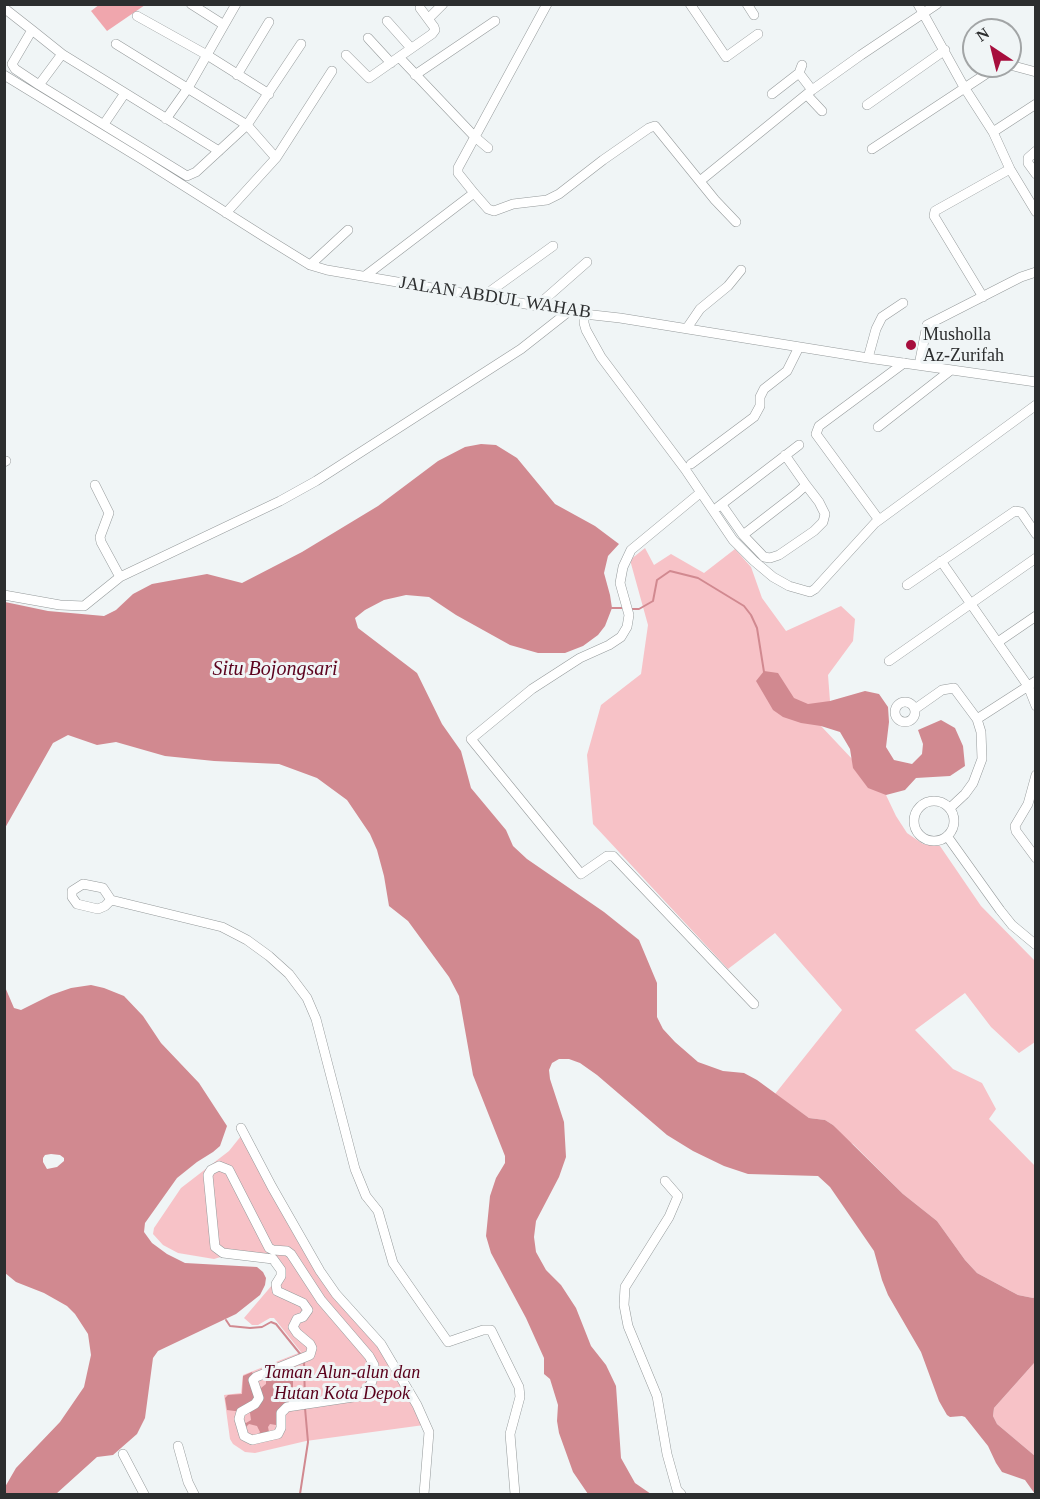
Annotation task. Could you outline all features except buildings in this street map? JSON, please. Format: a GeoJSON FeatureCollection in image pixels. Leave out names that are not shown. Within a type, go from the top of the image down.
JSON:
{"type":"FeatureCollection","features":[{"type":"Feature","properties":{"kind":"street"},"geometry":{"type":"LineString","coordinates":[[191,4],[224,24]]}},
{"type":"Feature","properties":{"kind":"street"},"geometry":{"type":"LineString","coordinates":[[165,119],[188,88],[236,4]]}},
{"type":"Feature","properties":{"kind":"street"},"geometry":{"type":"LineString","coordinates":[[428,19],[443,4]]}},
{"type":"Feature","properties":{"kind":"street"},"geometry":{"type":"LineString","coordinates":[[547,4],[458,171],[474,194],[488,209],[494,211],[513,204],[547,200],[560,194],[621,147],[655,126],[736,222]]}},
{"type":"Feature","properties":{"kind":"street"},"geometry":{"type":"LineString","coordinates":[[690,4],[726,57],[758,34]]}},
{"type":"Feature","properties":{"kind":"street"},"geometry":{"type":"LineString","coordinates":[[747,4],[754,15]]}},
{"type":"Feature","properties":{"kind":"street"},"geometry":{"type":"LineString","coordinates":[[700,181],[809,93],[920,9],[937,4]]}},
{"type":"Feature","properties":{"kind":"street"},"geometry":{"type":"LineString","coordinates":[[4,8],[62,54],[219,151]]}},
{"type":"Feature","properties":{"kind":"street"},"geometry":{"type":"LineString","coordinates":[[346,55],[369,78],[435,30],[420,8]]}},
{"type":"Feature","properties":{"kind":"street"},"geometry":{"type":"LineString","coordinates":[[920,9],[964,87],[993,132],[1010,169],[1034,208]]}},
{"type":"Feature","properties":{"kind":"street"},"geometry":{"type":"LineString","coordinates":[[137,16],[207,55],[269,94]]}},
{"type":"Feature","properties":{"kind":"street"},"geometry":{"type":"LineString","coordinates":[[387,21],[411,48]]}},
{"type":"Feature","properties":{"kind":"street"},"geometry":{"type":"LineString","coordinates":[[415,75],[495,21]]}},
{"type":"Feature","properties":{"kind":"street"},"geometry":{"type":"LineString","coordinates":[[237,75],[269,22]]}},
{"type":"Feature","properties":{"kind":"street"},"geometry":{"type":"LineString","coordinates":[[32,30],[12,64],[15,69],[187,176],[196,172],[247,125],[301,44]]}},
{"type":"Feature","properties":{"kind":"street"},"geometry":{"type":"LineString","coordinates":[[368,38],[391,63]]}},
{"type":"Feature","properties":{"kind":"street"},"geometry":{"type":"LineString","coordinates":[[116,44],[247,125],[276,158]]}},
{"type":"Feature","properties":{"kind":"street"},"geometry":{"type":"LineString","coordinates":[[867,105],[945,50]]}},
{"type":"Feature","properties":{"kind":"street"},"geometry":{"type":"LineString","coordinates":[[39,85],[62,54]]}},
{"type":"Feature","properties":{"kind":"street"},"geometry":{"type":"LineString","coordinates":[[399,57],[488,148]]}},
{"type":"Feature","properties":{"kind":"street"},"geometry":{"type":"LineString","coordinates":[[772,94],[800,69],[809,93],[822,111]]}},
{"type":"Feature","properties":{"kind":"street"},"geometry":{"type":"LineString","coordinates":[[226,213],[276,158],[332,71]]}},
{"type":"Feature","properties":{"kind":"street","name":"JALAN ABDUL WAHAB"},"geometry":{"type":"LineString","coordinates":[[4,75],[310,265],[481,298],[1035,382]]}},
{"type":"Feature","properties":{"kind":"street"},"geometry":{"type":"LineString","coordinates":[[872,149],[979,78]]}},
{"type":"Feature","properties":{"kind":"street"},"geometry":{"type":"LineString","coordinates":[[104,124],[125,93]]}},
{"type":"Feature","properties":{"kind":"street"},"geometry":{"type":"LineString","coordinates":[[993,132],[1035,104]]}},
{"type":"Feature","properties":{"kind":"street"},"geometry":{"type":"LineString","coordinates":[[1035,151],[1028,158],[1028,163],[1035,174]]}},
{"type":"Feature","properties":{"kind":"street"},"geometry":{"type":"LineString","coordinates":[[983,297],[934,216],[935,211],[1010,169]]}},
{"type":"Feature","properties":{"kind":"street"},"geometry":{"type":"LineString","coordinates":[[365,276],[474,194]]}},
{"type":"Feature","properties":{"kind":"street"},"geometry":{"type":"LineString","coordinates":[[310,265],[348,230]]}},
{"type":"Feature","properties":{"kind":"street"},"geometry":{"type":"LineString","coordinates":[[481,298],[553,246]]}},
{"type":"Feature","properties":{"kind":"street"},"geometry":{"type":"LineString","coordinates":[[537,306],[587,262]]}},
{"type":"Feature","properties":{"kind":"street"},"geometry":{"type":"LineString","coordinates":[[687,328],[700,309],[728,286],[741,270]]}},
{"type":"Feature","properties":{"kind":"street"},"geometry":{"type":"LineString","coordinates":[[919,365],[927,325],[1035,272]]}},
{"type":"Feature","properties":{"kind":"street"},"geometry":{"type":"LineString","coordinates":[[868,358],[876,329],[882,317],[903,303]]}},
{"type":"Feature","properties":{"kind":"street"},"geometry":{"type":"LineString","coordinates":[[4,595],[60,605],[84,606],[120,577],[311,484],[520,350],[568,312]]}},
{"type":"Feature","properties":{"kind":"street"},"geometry":{"type":"LineString","coordinates":[[584,314],[586,330],[602,357],[680,461],[700,493],[718,508],[764,557],[770,558],[778,555],[814,531],[823,522],[825,514],[785,455]]}},
{"type":"Feature","properties":{"kind":"street"},"geometry":{"type":"LineString","coordinates":[[691,464],[754,417],[760,406],[760,397],[764,389],[787,370],[799,347]]}},
{"type":"Feature","properties":{"kind":"street"},"geometry":{"type":"LineString","coordinates":[[879,520],[816,434],[819,426],[904,363]]}},
{"type":"Feature","properties":{"kind":"street"},"geometry":{"type":"LineString","coordinates":[[878,427],[951,370]]}},
{"type":"Feature","properties":{"kind":"street"},"geometry":{"type":"LineString","coordinates":[[718,508],[733,540],[753,561],[789,586],[810,592],[879,520],[1035,405]]}},
{"type":"Feature","properties":{"kind":"street"},"geometry":{"type":"LineString","coordinates":[[718,508],[799,445]]}},
{"type":"Feature","properties":{"kind":"street"},"geometry":{"type":"LineString","coordinates":[[95,484],[109,513],[99,537],[120,577]]}},
{"type":"Feature","properties":{"kind":"street"},"geometry":{"type":"LineString","coordinates":[[743,535],[806,485]]}},
{"type":"Feature","properties":{"kind":"street"},"geometry":{"type":"LineString","coordinates":[[700,493],[630,550],[620,583],[628,615],[627,627],[621,637],[580,658],[532,689],[471,739],[581,874],[607,856],[613,855],[754,1004]]}},
{"type":"Feature","properties":{"kind":"street"},"geometry":{"type":"LineString","coordinates":[[907,585],[1018,510],[1035,534]]}},
{"type":"Feature","properties":{"kind":"street"},"geometry":{"type":"LineString","coordinates":[[889,661],[1035,558]]}},
{"type":"Feature","properties":{"kind":"street"},"geometry":{"type":"LineString","coordinates":[[941,561],[998,642],[1032,683],[1035,706]]}},
{"type":"Feature","properties":{"kind":"street"},"geometry":{"type":"LineString","coordinates":[[998,642],[1035,616]]}},
{"type":"Feature","properties":{"kind":"street"},"geometry":{"type":"LineString","coordinates":[[977,719],[1032,683]]}},
{"type":"Feature","properties":{"kind":"street"},"geometry":{"type":"LineString","coordinates":[[915,709],[942,690],[954,688],[977,719],[981,732],[982,759],[973,783],[950,808]]}},
{"type":"Feature","properties":{"kind":"street"},"geometry":{"type":"LineString","coordinates":[[1035,775],[1032,802],[1015,826],[1016,831],[1035,858]]}},
{"type":"Feature","properties":{"kind":"street"},"geometry":{"type":"LineString","coordinates":[[926,801],[944,802],[950,808],[955,822],[947,836],[931,841],[922,838],[916,831],[913,823],[914,814],[926,801]]}},
{"type":"Feature","properties":{"kind":"street"},"geometry":{"type":"LineString","coordinates":[[947,836],[1012,925],[1035,945]]}},
{"type":"Feature","properties":{"kind":"street"},"geometry":{"type":"LineString","coordinates":[[111,900],[222,927],[247,940],[269,956],[290,974],[307,998],[316,1019],[355,1168],[366,1196],[378,1211],[393,1263],[448,1342],[483,1330],[491,1330],[519,1387],[519,1402],[510,1434],[515,1494]]}},
{"type":"Feature","properties":{"kind":"street"},"geometry":{"type":"LineString","coordinates":[[241,1128],[320,1271],[336,1294],[381,1344],[424,1420],[429,1440],[423,1494]]}},
{"type":"Feature","properties":{"kind":"street"},"geometry":{"type":"LineString","coordinates":[[219,1166],[229,1170],[270,1248],[291,1254],[321,1300],[369,1356],[374,1365],[371,1384],[360,1396],[300,1405],[283,1409],[278,1434],[252,1440],[247,1439],[242,1432],[238,1419],[240,1415],[255,1404],[259,1398],[253,1383],[256,1377],[303,1359],[312,1352],[310,1344],[293,1327],[297,1319],[303,1317],[308,1310],[303,1303],[277,1292],[276,1284],[281,1276],[278,1264],[268,1258],[224,1253],[215,1247],[208,1175],[215,1167],[219,1166]]}},
{"type":"Feature","properties":{"kind":"street"},"geometry":{"type":"LineString","coordinates":[[664,1181],[678,1196],[669,1217],[625,1287],[624,1305],[628,1326],[657,1396],[667,1454],[677,1490],[681,1494]]}},
{"type":"Feature","properties":{"kind":"street"},"geometry":{"type":"LineString","coordinates":[[178,1446],[188,1482],[194,1494]]}},
{"type":"Feature","properties":{"kind":"street"},"geometry":{"type":"LineString","coordinates":[[123,1454],[144,1494]]}},
{"type":"Feature","properties":{"kind":"green space"},"geometry":{"type":"Polygon","coordinates":[[[645,548],[654,565],[671,554],[704,573],[735,549],[751,567],[762,598],[786,631],[841,606],[855,619],[853,641],[828,675],[830,701],[821,726],[886,795],[907,833],[923,844],[940,846],[981,906],[1035,961],[1035,1042],[1019,1053],[991,1027],[965,993],[915,1030],[953,1069],[982,1083],[996,1109],[989,1119],[1035,1166],[1035,1297],[1018,1295],[977,1273],[937,1221],[903,1194],[833,1125],[825,1120],[809,1118],[775,1094],[842,1010],[775,933],[728,969],[593,824],[587,755],[601,705],[641,674],[648,625],[630,560],[645,548]]]}},
{"type":"Feature","properties":{"kind":"green space","name":"Taman Alun-alun dan Hutan Kota Depok"},"geometry":{"type":"Polygon","coordinates":[[[241,1136],[297,1240],[334,1299],[379,1347],[424,1425],[306,1441],[255,1453],[245,1452],[233,1444],[230,1439],[224,1395],[241,1393],[243,1375],[301,1352],[274,1318],[258,1325],[252,1325],[244,1318],[273,1284],[278,1274],[274,1264],[224,1256],[214,1259],[178,1253],[163,1245],[153,1234],[154,1228],[181,1188],[229,1151],[241,1136]]]}},
{"type":"Feature","properties":{"kind":"green space"},"geometry":{"type":"Polygon","coordinates":[[[1035,1362],[1035,1456],[997,1424],[993,1416],[994,1408],[1035,1362]]]}},
{"type":"Feature","properties":{"kind":"shaded area"},"geometry":{"type":"Polygon","coordinates":[[[100,4],[145,5],[107,31],[91,11],[100,4]]]}},
{"type":"Feature","properties":{"kind":"water","name":"Situ Bojongsari"},"geometry":{"type":"Polygon","coordinates":[[[481,444],[496,445],[517,458],[555,504],[595,526],[619,544],[608,556],[604,573],[612,608],[605,626],[598,635],[583,646],[565,653],[538,653],[510,645],[429,597],[406,595],[384,600],[365,610],[355,618],[358,628],[417,673],[442,724],[461,751],[471,788],[506,830],[513,846],[527,859],[604,912],[639,940],[657,983],[657,1017],[663,1029],[675,1042],[698,1062],[723,1071],[744,1073],[809,1118],[825,1120],[833,1125],[903,1194],[937,1221],[977,1273],[1018,1295],[1035,1297],[1035,1362],[994,1408],[993,1416],[997,1424],[1035,1456],[1035,1494],[1025,1480],[1002,1472],[988,1446],[965,1417],[947,1415],[939,1401],[921,1352],[888,1295],[874,1251],[830,1187],[818,1176],[748,1174],[724,1166],[667,1135],[580,1063],[569,1059],[559,1059],[552,1063],[549,1070],[564,1122],[566,1157],[559,1177],[536,1221],[534,1237],[536,1252],[546,1270],[561,1285],[576,1308],[591,1346],[606,1365],[616,1386],[621,1458],[635,1483],[651,1494],[588,1494],[573,1472],[559,1433],[558,1405],[550,1379],[544,1374],[544,1358],[526,1318],[491,1253],[486,1236],[490,1196],[496,1178],[505,1163],[505,1156],[473,1075],[459,996],[449,977],[408,921],[389,906],[377,850],[370,834],[347,800],[317,778],[279,764],[165,756],[116,742],[97,745],[68,735],[53,743],[5,828],[5,602],[48,611],[104,616],[116,610],[133,594],[152,584],[207,574],[242,583],[302,552],[378,506],[438,461],[465,447],[481,444]]]}},
{"type":"Feature","properties":{"kind":"water"},"geometry":{"type":"Polygon","coordinates":[[[764,671],[778,673],[794,698],[808,704],[830,701],[865,691],[879,694],[888,707],[886,747],[894,760],[912,764],[922,754],[923,744],[918,730],[941,720],[955,728],[963,746],[965,766],[950,776],[916,778],[905,790],[886,795],[868,788],[853,768],[850,749],[840,732],[801,723],[783,717],[773,710],[756,681],[764,671]]]}},
{"type":"Feature","properties":{"kind":"water"},"geometry":{"type":"Polygon","coordinates":[[[91,985],[124,996],[143,1016],[161,1043],[199,1083],[227,1126],[220,1146],[177,1178],[145,1223],[144,1232],[152,1243],[185,1263],[257,1267],[266,1278],[260,1295],[236,1314],[158,1351],[153,1358],[145,1418],[137,1434],[113,1455],[97,1457],[56,1494],[5,1494],[5,1487],[16,1468],[60,1422],[84,1387],[91,1355],[88,1334],[67,1306],[44,1293],[16,1282],[5,1273],[5,987],[14,1008],[21,1010],[71,988],[91,985]],[[45,1155],[43,1162],[47,1169],[57,1167],[64,1161],[60,1155],[45,1155]]]}},
{"type":"Feature","properties":{"kind":"water"},"geometry":{"type":"Polygon","coordinates":[[[279,1370],[285,1379],[293,1381],[293,1404],[285,1404],[281,1407],[276,1416],[276,1425],[270,1424],[269,1432],[256,1437],[260,1432],[257,1426],[249,1424],[244,1429],[242,1421],[246,1423],[251,1420],[250,1413],[227,1410],[225,1398],[228,1395],[242,1394],[243,1376],[252,1372],[261,1388],[266,1381],[261,1378],[279,1370]]]}},
{"type":"Feature","properties":{"kind":"waterway"},"geometry":{"type":"LineString","coordinates":[[629,609],[639,609],[653,601],[657,580],[670,571],[698,578],[744,606],[751,615],[757,628],[764,672]]}},
{"type":"Feature","properties":{"kind":"waterway"},"geometry":{"type":"LineString","coordinates":[[612,608],[624,608]]}},
{"type":"Feature","properties":{"kind":"waterway"},"geometry":{"type":"LineString","coordinates":[[226,1320],[230,1326],[250,1328],[262,1327],[271,1322],[276,1324],[301,1355]]}},
{"type":"Feature","properties":{"kind":"waterway"},"geometry":{"type":"LineString","coordinates":[[304,1361],[305,1403]]}},
{"type":"Feature","properties":{"kind":"waterway"},"geometry":{"type":"LineString","coordinates":[[300,1494],[308,1442],[305,1408]]}},
{"type":"Feature","properties":{"kind":"place","name":"Musholla Az-Zurifah"},"geometry":{"type":"Point","coordinates":[911,345]}}]}
